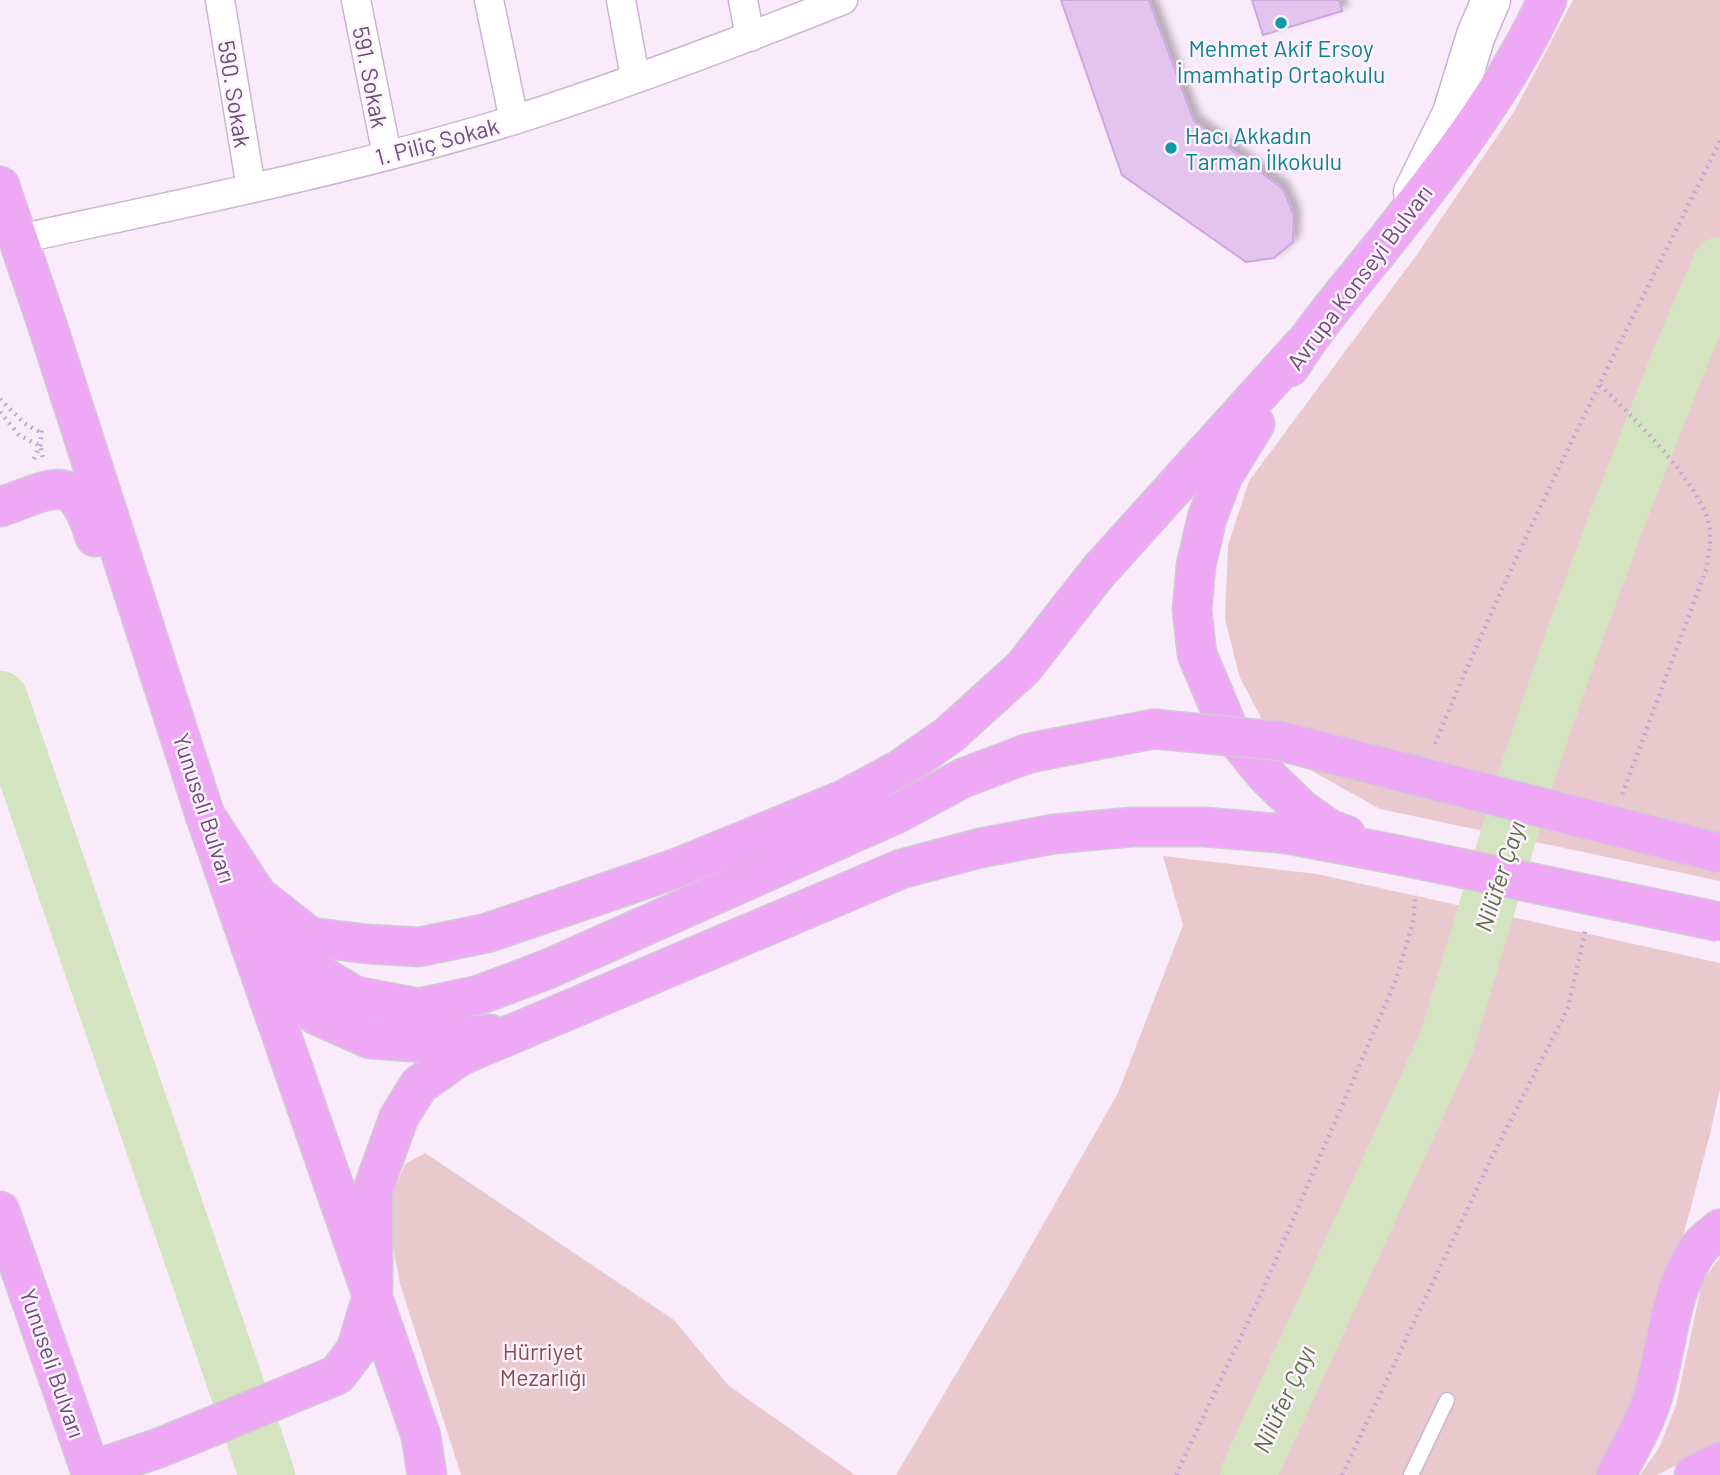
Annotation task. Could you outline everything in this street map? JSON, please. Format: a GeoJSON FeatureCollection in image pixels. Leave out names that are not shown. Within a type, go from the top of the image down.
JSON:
{"type":"FeatureCollection","features":[{"type":"Feature","properties":{"kind":"main road"},"geometry":{"type":"LineString","coordinates":[[1395,230],[1452,113],[1476,36],[1491,0]]}},
{"type":"Feature","properties":{"kind":"main road","name":"Avrupa Konseyi Bulvarı"},"geometry":{"type":"LineString","coordinates":[[1547,0],[1534,29],[1486,109],[1395,230],[1303,345],[1223,476],[1207,519],[1196,566],[1193,599],[1197,654],[1228,727],[1265,774],[1301,809],[1329,829],[1398,855],[1720,922]]}},
{"type":"Feature","properties":{"kind":"main road"},"geometry":{"type":"LineString","coordinates":[[0,186],[19,240]]}},
{"type":"Feature","properties":{"kind":"main road","name":"Yunuseli Bulvarı"},"geometry":{"type":"LineString","coordinates":[[19,240],[205,815],[250,943]]}},
{"type":"Feature","properties":{"kind":"main road"},"geometry":{"type":"LineString","coordinates":[[205,815],[257,895],[310,937],[419,947],[487,933],[677,868],[843,800],[899,770],[949,735],[1023,668],[1098,572],[1303,345]]}},
{"type":"Feature","properties":{"kind":"main road"},"geometry":{"type":"LineString","coordinates":[[25,490],[65,488],[79,498],[159,744],[182,827],[204,874],[250,943],[316,1015],[370,1038],[412,1042],[521,1030]]}},
{"type":"Feature","properties":{"kind":"main road"},"geometry":{"type":"LineString","coordinates":[[228,879],[268,933],[309,968],[355,996],[418,1008],[479,995],[548,969],[898,813],[963,778],[1029,753],[1154,729],[1280,741],[1720,853]]}},
{"type":"Feature","properties":{"kind":"main road"},"geometry":{"type":"LineString","coordinates":[[88,1474],[337,1375],[356,1350],[373,1293],[373,1189],[399,1117],[419,1085],[460,1056],[901,869],[980,848],[1054,834],[1132,827],[1205,827],[1287,834],[1398,855]]}},
{"type":"Feature","properties":{"kind":"main road"},"geometry":{"type":"LineString","coordinates":[[250,943],[421,1436],[428,1475]]}},
{"type":"Feature","properties":{"kind":"main road","name":"Yunuseli Bulvarı"},"geometry":{"type":"LineString","coordinates":[[5,1225],[88,1474]]}},
{"type":"Feature","properties":{"kind":"main road"},"geometry":{"type":"LineString","coordinates":[[1616,1475],[1651,1402],[1675,1302],[1685,1275],[1700,1246],[1720,1229]]}},
{"type":"Feature","properties":{"kind":"main road"},"geometry":{"type":"LineString","coordinates":[[1694,1475],[1720,1462]]}},
{"type":"Feature","properties":{"kind":"street","name":"590. Sokak"},"geometry":{"type":"LineString","coordinates":[[220,0],[251,188]]}},
{"type":"Feature","properties":{"kind":"street","name":"591. Sokak"},"geometry":{"type":"LineString","coordinates":[[356,0],[387,155]]}},
{"type":"Feature","properties":{"kind":"street"},"geometry":{"type":"LineString","coordinates":[[489,0],[514,120]]}},
{"type":"Feature","properties":{"kind":"street"},"geometry":{"type":"LineString","coordinates":[[621,0],[635,77]]}},
{"type":"Feature","properties":{"kind":"street"},"geometry":{"type":"LineString","coordinates":[[743,0],[750,37]]}},
{"type":"Feature","properties":{"kind":"street","name":"1. Piliç Sokak"},"geometry":{"type":"LineString","coordinates":[[19,240],[251,188],[514,120],[750,37],[843,0]]}},
{"type":"Feature","properties":{"kind":"street"},"geometry":{"type":"LineString","coordinates":[[0,1279],[5,1225]]}},
{"type":"Feature","properties":{"kind":"lane"},"geometry":{"type":"LineString","coordinates":[[1410,1475],[1447,1401]]}},
{"type":"Feature","properties":{"kind":"path"},"geometry":{"type":"LineString","coordinates":[[1434,747],[1470,659],[1720,141]]}},
{"type":"Feature","properties":{"kind":"path"},"geometry":{"type":"LineString","coordinates":[[1600,385],[1681,471],[1696,496],[1710,529],[1707,567],[1618,805]]}},
{"type":"Feature","properties":{"kind":"path"},"geometry":{"type":"LineString","coordinates":[[0,399],[24,423],[41,432]]}},
{"type":"Feature","properties":{"kind":"path"},"geometry":{"type":"LineString","coordinates":[[0,412],[19,435],[40,446]]}},
{"type":"Feature","properties":{"kind":"path"},"geometry":{"type":"LineString","coordinates":[[25,490],[40,446],[42,424]]}},
{"type":"Feature","properties":{"kind":"path"},"geometry":{"type":"LineString","coordinates":[[25,490],[41,432]]}},
{"type":"Feature","properties":{"kind":"path"},"geometry":{"type":"LineString","coordinates":[[25,490],[40,446]]}},
{"type":"Feature","properties":{"kind":"path"},"geometry":{"type":"LineString","coordinates":[[1176,1475],[1261,1294],[1395,981],[1414,918],[1415,890]]}},
{"type":"Feature","properties":{"kind":"path"},"geometry":{"type":"LineString","coordinates":[[1342,1475],[1492,1157],[1568,1007],[1588,922]]}},
{"type":"Feature","properties":{"kind":"green space"},"geometry":{"type":"Polygon","coordinates":[[[1573,0],[1720,0],[1720,881],[1380,809],[1303,766],[1265,725],[1240,678],[1225,619],[1228,545],[1249,481],[1418,253],[1515,110],[1573,0]]]}},
{"type":"Feature","properties":{"kind":"green space"},"geometry":{"type":"Polygon","coordinates":[[[1163,856],[1317,874],[1720,963],[1720,1089],[1710,1134],[1673,1275],[1641,1379],[1616,1441],[1596,1475],[896,1475],[1118,1093],[1183,925],[1163,856]]]}},
{"type":"Feature","properties":{"kind":"green space","name":"Hürriyet Mezarlığı"},"geometry":{"type":"Polygon","coordinates":[[[425,1153],[674,1320],[728,1385],[855,1475],[461,1475],[400,1284],[390,1232],[392,1195],[405,1164],[425,1153]]]}},
{"type":"Feature","properties":{"kind":"green space"},"geometry":{"type":"Polygon","coordinates":[[[1720,1257],[1720,1447],[1706,1450],[1657,1475],[1640,1475],[1659,1448],[1676,1405],[1702,1282],[1720,1257]]]}},
{"type":"Feature","properties":{"kind":"building","name":"Hacı Akkadın Tarman İlkokulu"},"geometry":{"type":"Polygon","coordinates":[[[1061,0],[1149,0],[1194,121],[1283,189],[1294,215],[1293,242],[1274,258],[1246,262],[1122,175],[1061,0]]]}},
{"type":"Feature","properties":{"kind":"building","name":"Mehmet Akif Ersoy İmamhatip Ortaokulu"},"geometry":{"type":"Polygon","coordinates":[[[1252,0],[1339,0],[1342,11],[1263,35],[1252,0]]]}},
{"type":"Feature","properties":{"kind":"waterway","name":"Nilüfer Çayı"},"geometry":{"type":"LineString","coordinates":[[1248,1475],[1446,1044],[1526,777],[1571,645],[1619,514],[1720,265]]}},
{"type":"Feature","properties":{"kind":"waterway"},"geometry":{"type":"LineString","coordinates":[[0,699],[267,1475]]}},
{"type":"Feature","properties":{"kind":"place","name":"Mehmet Akif Ersoy İmamhatip Ortaokulu"},"geometry":{"type":"Point","coordinates":[1281,23]}},
{"type":"Feature","properties":{"kind":"place","name":"Hacı Akkadın Tarman İlkokulu"},"geometry":{"type":"Point","coordinates":[1171,148]}}]}
